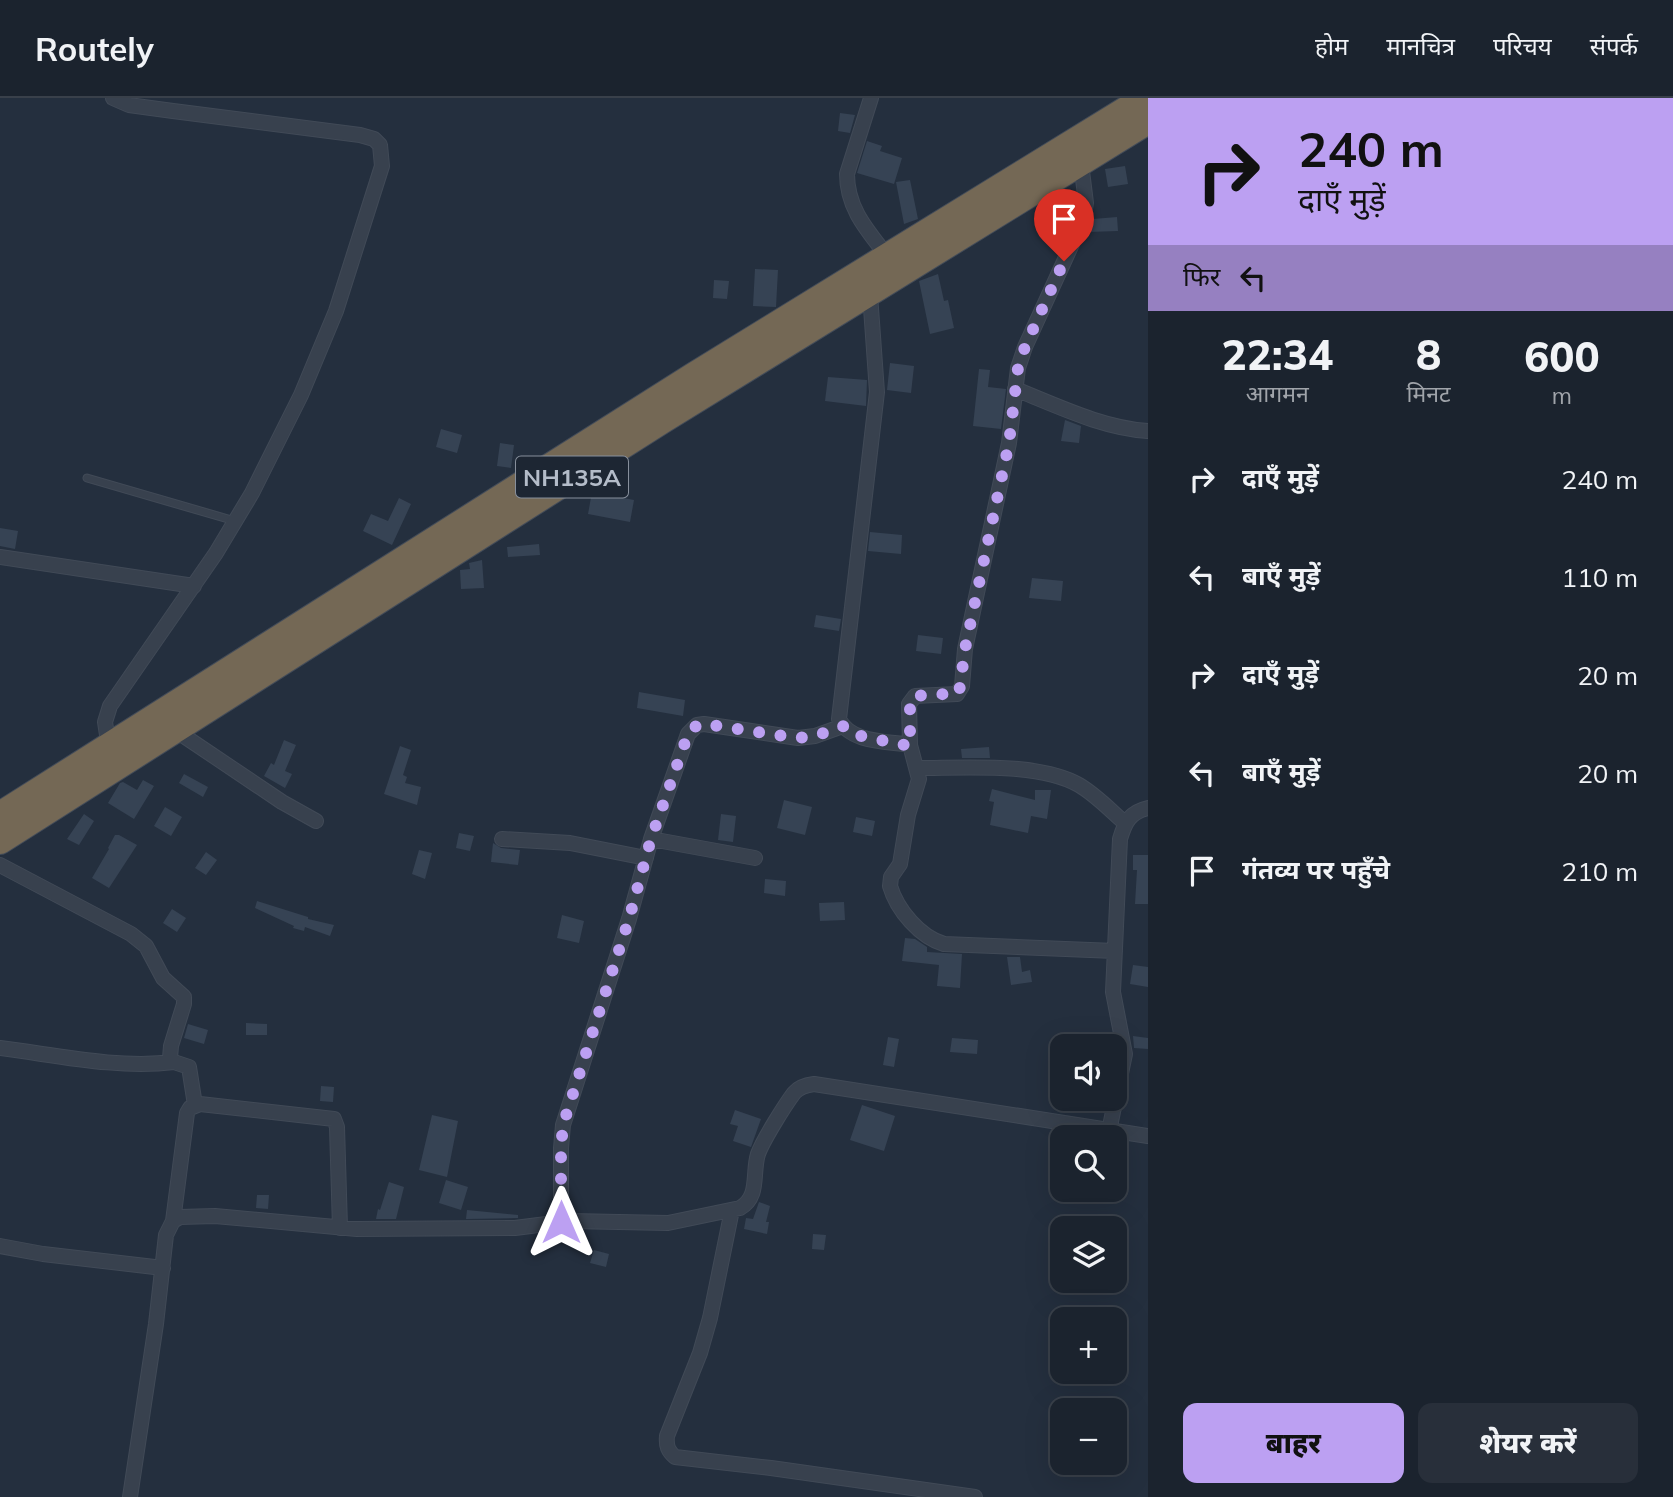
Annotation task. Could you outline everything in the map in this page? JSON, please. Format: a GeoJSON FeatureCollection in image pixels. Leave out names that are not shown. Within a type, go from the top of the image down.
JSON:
{"type":"FeatureCollection","features":[{"type":"Feature","properties":{"kind":"highway","name":"NH135A"},"geometry":{"type":"LineString","coordinates":[[0,815],[693,376],[1145,98]]}},
{"type":"Feature","properties":{"kind":"highway","name":"NH135A"},"geometry":{"type":"LineString","coordinates":[[0,841],[640,434],[1148,121]]}},
{"type":"Feature","properties":{"kind":"street"},"geometry":{"type":"LineString","coordinates":[[109,748],[105,722],[110,706],[194,586],[235,521],[301,395],[336,311],[382,166],[380,145],[374,139],[360,135],[129,105],[113,98]]}},
{"type":"Feature","properties":{"kind":"street"},"geometry":{"type":"LineString","coordinates":[[872,98],[847,174],[847,187],[850,202],[860,221],[888,257]]}},
{"type":"Feature","properties":{"kind":"street"},"geometry":{"type":"LineString","coordinates":[[1081,163],[1086,203],[1083,220],[1018,368],[1009,443],[965,649],[962,686],[957,694],[915,696],[910,700],[910,746],[918,768],[918,789],[908,815],[900,864],[891,877],[890,886],[907,917],[928,938],[958,946],[1115,951]]}},
{"type":"Feature","properties":{"kind":"street"},"geometry":{"type":"LineString","coordinates":[[870,294],[877,392],[839,710],[843,726],[851,734],[910,746]]}},
{"type":"Feature","properties":{"kind":"street"},"geometry":{"type":"LineString","coordinates":[[1015,389],[1127,430],[1148,431]]}},
{"type":"Feature","properties":{"kind":"street"},"geometry":{"type":"LineString","coordinates":[[0,557],[194,586]]}},
{"type":"Feature","properties":{"kind":"street"},"geometry":{"type":"LineString","coordinates":[[561,1222],[563,1125],[629,919],[651,839],[688,734],[697,725],[704,724],[798,738],[815,736],[843,726]]}},
{"type":"Feature","properties":{"kind":"street"},"geometry":{"type":"LineString","coordinates":[[175,730],[282,802],[316,821]]}},
{"type":"Feature","properties":{"kind":"street"},"geometry":{"type":"LineString","coordinates":[[918,768],[998,768],[1056,775],[1091,793],[1125,823]]}},
{"type":"Feature","properties":{"kind":"street"},"geometry":{"type":"LineString","coordinates":[[1109,1125],[1125,1054],[1113,992],[1120,839],[1125,823],[1139,810],[1148,808]]}},
{"type":"Feature","properties":{"kind":"street"},"geometry":{"type":"LineString","coordinates":[[502,839],[570,843],[646,858]]}},
{"type":"Feature","properties":{"kind":"street"},"geometry":{"type":"LineString","coordinates":[[651,839],[755,858]]}},
{"type":"Feature","properties":{"kind":"street"},"geometry":{"type":"LineString","coordinates":[[0,865],[131,934],[146,946],[163,978],[182,994],[184,1000],[170,1052],[174,1062]]}},
{"type":"Feature","properties":{"kind":"street"},"geometry":{"type":"LineString","coordinates":[[0,1048],[91,1060],[159,1064],[174,1062],[188,1067],[195,1105]]}},
{"type":"Feature","properties":{"kind":"street"},"geometry":{"type":"LineString","coordinates":[[173,1221],[187,1216],[205,1215],[340,1228],[515,1228],[561,1222],[668,1223],[732,1210],[746,1205],[750,1199],[761,1148],[795,1092],[806,1085],[814,1084],[1070,1125]]}},
{"type":"Feature","properties":{"kind":"street"},"geometry":{"type":"LineString","coordinates":[[195,1105],[334,1119],[337,1127],[340,1228]]}},
{"type":"Feature","properties":{"kind":"street"},"geometry":{"type":"LineString","coordinates":[[130,1497],[156,1324],[166,1235],[173,1221],[187,1113],[195,1105]]}},
{"type":"Feature","properties":{"kind":"street"},"geometry":{"type":"LineString","coordinates":[[1127,1133],[1148,1136]]}},
{"type":"Feature","properties":{"kind":"street"},"geometry":{"type":"LineString","coordinates":[[732,1210],[710,1318],[700,1353],[667,1436],[666,1445],[670,1452],[676,1457],[975,1497]]}},
{"type":"Feature","properties":{"kind":"street"},"geometry":{"type":"LineString","coordinates":[[0,1246],[43,1254],[163,1268]]}},
{"type":"Feature","properties":{"kind":"lane"},"geometry":{"type":"LineString","coordinates":[[87,478],[235,521]]}},
{"type":"Feature","properties":{"kind":"building"},"geometry":{"type":"Polygon","coordinates":[[[840,113],[855,115],[850,133],[838,131],[840,113]]]}},
{"type":"Feature","properties":{"kind":"building"},"geometry":{"type":"Polygon","coordinates":[[[867,141],[882,146],[880,151],[902,158],[894,184],[857,173],[867,141]]]}},
{"type":"Feature","properties":{"kind":"building"},"geometry":{"type":"Polygon","coordinates":[[[1125,166],[1128,184],[1108,187],[1105,169],[1125,166]]]}},
{"type":"Feature","properties":{"kind":"building"},"geometry":{"type":"Polygon","coordinates":[[[910,180],[918,219],[904,224],[896,182],[910,180]]]}},
{"type":"Feature","properties":{"kind":"building"},"geometry":{"type":"Polygon","coordinates":[[[1063,204],[1076,207],[1069,228],[1056,225],[1063,204]]]}},
{"type":"Feature","properties":{"kind":"building"},"geometry":{"type":"Polygon","coordinates":[[[1117,217],[1118,231],[1088,232],[1093,219],[1117,217]]]}},
{"type":"Feature","properties":{"kind":"building"},"geometry":{"type":"Polygon","coordinates":[[[755,269],[778,270],[776,307],[753,306],[755,269]]]}},
{"type":"Feature","properties":{"kind":"building"},"geometry":{"type":"Polygon","coordinates":[[[938,274],[944,301],[948,300],[954,328],[930,334],[919,281],[938,274]]]}},
{"type":"Feature","properties":{"kind":"building"},"geometry":{"type":"Polygon","coordinates":[[[714,280],[729,281],[727,299],[713,298],[714,280]]]}},
{"type":"Feature","properties":{"kind":"building"},"geometry":{"type":"Polygon","coordinates":[[[890,363],[914,366],[911,393],[887,390],[890,363]]]}},
{"type":"Feature","properties":{"kind":"building"},"geometry":{"type":"Polygon","coordinates":[[[979,369],[990,370],[988,387],[1006,389],[1001,429],[973,426],[979,369]]]}},
{"type":"Feature","properties":{"kind":"building"},"geometry":{"type":"Polygon","coordinates":[[[828,377],[867,380],[866,406],[825,401],[828,377]]]}},
{"type":"Feature","properties":{"kind":"building"},"geometry":{"type":"Polygon","coordinates":[[[1065,420],[1081,426],[1079,443],[1061,441],[1065,420]]]}},
{"type":"Feature","properties":{"kind":"building"},"geometry":{"type":"Polygon","coordinates":[[[441,429],[462,435],[457,453],[436,447],[441,429]]]}},
{"type":"Feature","properties":{"kind":"building"},"geometry":{"type":"Polygon","coordinates":[[[500,443],[514,445],[511,468],[497,466],[500,443]]]}},
{"type":"Feature","properties":{"kind":"building"},"geometry":{"type":"Polygon","coordinates":[[[592,492],[634,500],[630,522],[588,514],[592,492]]]}},
{"type":"Feature","properties":{"kind":"building"},"geometry":{"type":"Polygon","coordinates":[[[399,498],[411,504],[392,545],[363,531],[371,514],[388,521],[399,498]]]}},
{"type":"Feature","properties":{"kind":"building"},"geometry":{"type":"Polygon","coordinates":[[[0,528],[18,531],[15,549],[0,546],[0,528]]]}},
{"type":"Feature","properties":{"kind":"building"},"geometry":{"type":"Polygon","coordinates":[[[870,532],[902,535],[901,554],[868,551],[870,532]]]}},
{"type":"Feature","properties":{"kind":"building"},"geometry":{"type":"Polygon","coordinates":[[[539,544],[540,555],[508,557],[507,547],[539,544]]]}},
{"type":"Feature","properties":{"kind":"building"},"geometry":{"type":"Polygon","coordinates":[[[482,560],[484,588],[461,589],[460,570],[470,569],[469,563],[482,560]]]}},
{"type":"Feature","properties":{"kind":"building"},"geometry":{"type":"Polygon","coordinates":[[[1032,578],[1063,581],[1061,601],[1029,598],[1032,578]]]}},
{"type":"Feature","properties":{"kind":"building"},"geometry":{"type":"Polygon","coordinates":[[[816,615],[841,619],[839,631],[814,627],[816,615]]]}},
{"type":"Feature","properties":{"kind":"building"},"geometry":{"type":"Polygon","coordinates":[[[918,635],[943,638],[941,654],[916,651],[918,635]]]}},
{"type":"Feature","properties":{"kind":"building"},"geometry":{"type":"Polygon","coordinates":[[[639,692],[685,700],[683,716],[637,708],[639,692]]]}},
{"type":"Feature","properties":{"kind":"building"},"geometry":{"type":"Polygon","coordinates":[[[284,740],[296,745],[285,771],[292,774],[285,788],[264,776],[271,763],[274,765],[284,740]]]}},
{"type":"Feature","properties":{"kind":"building"},"geometry":{"type":"Polygon","coordinates":[[[400,746],[411,750],[403,775],[407,777],[405,783],[421,787],[417,805],[384,794],[400,746]]]}},
{"type":"Feature","properties":{"kind":"building"},"geometry":{"type":"Polygon","coordinates":[[[989,747],[990,758],[962,758],[961,749],[989,747]]]}},
{"type":"Feature","properties":{"kind":"building"},"geometry":{"type":"Polygon","coordinates":[[[184,774],[208,787],[203,797],[179,783],[184,774]]]}},
{"type":"Feature","properties":{"kind":"building"},"geometry":{"type":"Polygon","coordinates":[[[143,780],[154,786],[134,819],[108,803],[120,783],[137,790],[143,780]]]}},
{"type":"Feature","properties":{"kind":"building"},"geometry":{"type":"Polygon","coordinates":[[[992,789],[1035,800],[1035,790],[1051,790],[1047,819],[1031,816],[1028,833],[990,825],[994,802],[989,801],[992,789]]]}},
{"type":"Feature","properties":{"kind":"building"},"geometry":{"type":"Polygon","coordinates":[[[784,800],[812,807],[805,835],[777,828],[784,800]]]}},
{"type":"Feature","properties":{"kind":"building"},"geometry":{"type":"Polygon","coordinates":[[[165,807],[182,817],[171,836],[154,826],[165,807]]]}},
{"type":"Feature","properties":{"kind":"building"},"geometry":{"type":"Polygon","coordinates":[[[84,814],[94,821],[79,845],[67,839],[84,814]]]}},
{"type":"Feature","properties":{"kind":"building"},"geometry":{"type":"Polygon","coordinates":[[[721,814],[736,816],[733,842],[718,840],[721,814]]]}},
{"type":"Feature","properties":{"kind":"building"},"geometry":{"type":"Polygon","coordinates":[[[856,817],[875,821],[872,836],[853,832],[856,817]]]}},
{"type":"Feature","properties":{"kind":"building"},"geometry":{"type":"Polygon","coordinates":[[[459,833],[474,836],[470,851],[456,848],[459,833]]]}},
{"type":"Feature","properties":{"kind":"building"},"geometry":{"type":"Polygon","coordinates":[[[115,835],[137,845],[109,888],[92,878],[115,835]]]}},
{"type":"Feature","properties":{"kind":"building"},"geometry":{"type":"Polygon","coordinates":[[[493,843],[501,848],[520,850],[518,865],[491,862],[493,843]]]}},
{"type":"Feature","properties":{"kind":"building"},"geometry":{"type":"Polygon","coordinates":[[[419,850],[432,853],[425,879],[412,874],[419,850]]]}},
{"type":"Feature","properties":{"kind":"building"},"geometry":{"type":"Polygon","coordinates":[[[206,852],[217,860],[206,875],[195,868],[206,852]]]}},
{"type":"Feature","properties":{"kind":"building"},"geometry":{"type":"Polygon","coordinates":[[[1133,855],[1148,855],[1148,904],[1135,904],[1137,870],[1133,870],[1133,855]]]}},
{"type":"Feature","properties":{"kind":"building"},"geometry":{"type":"Polygon","coordinates":[[[765,879],[786,881],[785,896],[764,893],[765,879]]]}},
{"type":"Feature","properties":{"kind":"building"},"geometry":{"type":"Polygon","coordinates":[[[257,901],[334,925],[330,936],[305,927],[304,931],[293,928],[294,926],[255,908],[257,901]]]}},
{"type":"Feature","properties":{"kind":"building"},"geometry":{"type":"Polygon","coordinates":[[[844,902],[845,920],[820,921],[819,903],[844,902]]]}},
{"type":"Feature","properties":{"kind":"building"},"geometry":{"type":"Polygon","coordinates":[[[172,909],[186,918],[177,932],[163,923],[172,909]]]}},
{"type":"Feature","properties":{"kind":"building"},"geometry":{"type":"Polygon","coordinates":[[[562,915],[584,921],[579,943],[557,938],[562,915]]]}},
{"type":"Feature","properties":{"kind":"building"},"geometry":{"type":"Polygon","coordinates":[[[905,938],[915,939],[927,947],[927,952],[962,954],[960,988],[937,986],[939,965],[902,961],[905,938]]]}},
{"type":"Feature","properties":{"kind":"building"},"geometry":{"type":"Polygon","coordinates":[[[1007,957],[1020,957],[1022,972],[1030,970],[1032,982],[1011,985],[1007,957]]]}},
{"type":"Feature","properties":{"kind":"building"},"geometry":{"type":"Polygon","coordinates":[[[1133,965],[1148,967],[1148,987],[1130,984],[1133,965]]]}},
{"type":"Feature","properties":{"kind":"building"},"geometry":{"type":"Polygon","coordinates":[[[246,1023],[267,1024],[267,1035],[246,1035],[246,1023]]]}},
{"type":"Feature","properties":{"kind":"building"},"geometry":{"type":"Polygon","coordinates":[[[188,1024],[208,1030],[204,1044],[184,1038],[188,1024]]]}},
{"type":"Feature","properties":{"kind":"building"},"geometry":{"type":"Polygon","coordinates":[[[1133,1036],[1148,1038],[1148,1049],[1134,1048],[1133,1036]]]}},
{"type":"Feature","properties":{"kind":"building"},"geometry":{"type":"Polygon","coordinates":[[[888,1037],[899,1039],[894,1067],[883,1065],[888,1037]]]}},
{"type":"Feature","properties":{"kind":"building"},"geometry":{"type":"Polygon","coordinates":[[[952,1038],[978,1040],[977,1054],[950,1052],[952,1038]]]}},
{"type":"Feature","properties":{"kind":"building"},"geometry":{"type":"Polygon","coordinates":[[[321,1086],[334,1087],[333,1102],[320,1101],[321,1086]]]}},
{"type":"Feature","properties":{"kind":"building"},"geometry":{"type":"Polygon","coordinates":[[[862,1105],[895,1116],[884,1151],[850,1140],[862,1105]]]}},
{"type":"Feature","properties":{"kind":"building"},"geometry":{"type":"Polygon","coordinates":[[[735,1110],[761,1119],[751,1147],[733,1141],[738,1126],[730,1124],[735,1110]]]}},
{"type":"Feature","properties":{"kind":"building"},"geometry":{"type":"Polygon","coordinates":[[[432,1115],[458,1121],[447,1177],[419,1170],[432,1115]]]}},
{"type":"Feature","properties":{"kind":"building"},"geometry":{"type":"Polygon","coordinates":[[[446,1180],[468,1187],[461,1210],[439,1203],[446,1180]]]}},
{"type":"Feature","properties":{"kind":"building"},"geometry":{"type":"Polygon","coordinates":[[[389,1182],[404,1187],[396,1219],[376,1219],[378,1209],[380,1210],[389,1182]]]}},
{"type":"Feature","properties":{"kind":"building"},"geometry":{"type":"Polygon","coordinates":[[[257,1195],[269,1195],[268,1209],[256,1208],[257,1195]]]}},
{"type":"Feature","properties":{"kind":"building"},"geometry":{"type":"Polygon","coordinates":[[[759,1202],[770,1206],[766,1222],[769,1222],[767,1234],[744,1229],[746,1218],[753,1219],[759,1202]]]}},
{"type":"Feature","properties":{"kind":"building"},"geometry":{"type":"Polygon","coordinates":[[[467,1210],[518,1215],[518,1218],[466,1219],[467,1210]]]}},
{"type":"Feature","properties":{"kind":"building"},"geometry":{"type":"Polygon","coordinates":[[[813,1234],[826,1235],[824,1250],[812,1249],[813,1234]]]}},
{"type":"Feature","properties":{"kind":"building"},"geometry":{"type":"Polygon","coordinates":[[[594,1250],[609,1254],[606,1267],[590,1263],[594,1250]]]}},
{"type":"Feature","properties":{"kind":"route"},"geometry":{"type":"LineString","coordinates":[[561,1222],[563,1125],[629,919],[651,839],[688,734],[697,725],[704,724],[804,738],[843,726],[851,734],[910,746],[910,700],[915,696],[959,693],[965,649],[1009,443],[1018,368],[1064,261]]}}]}
